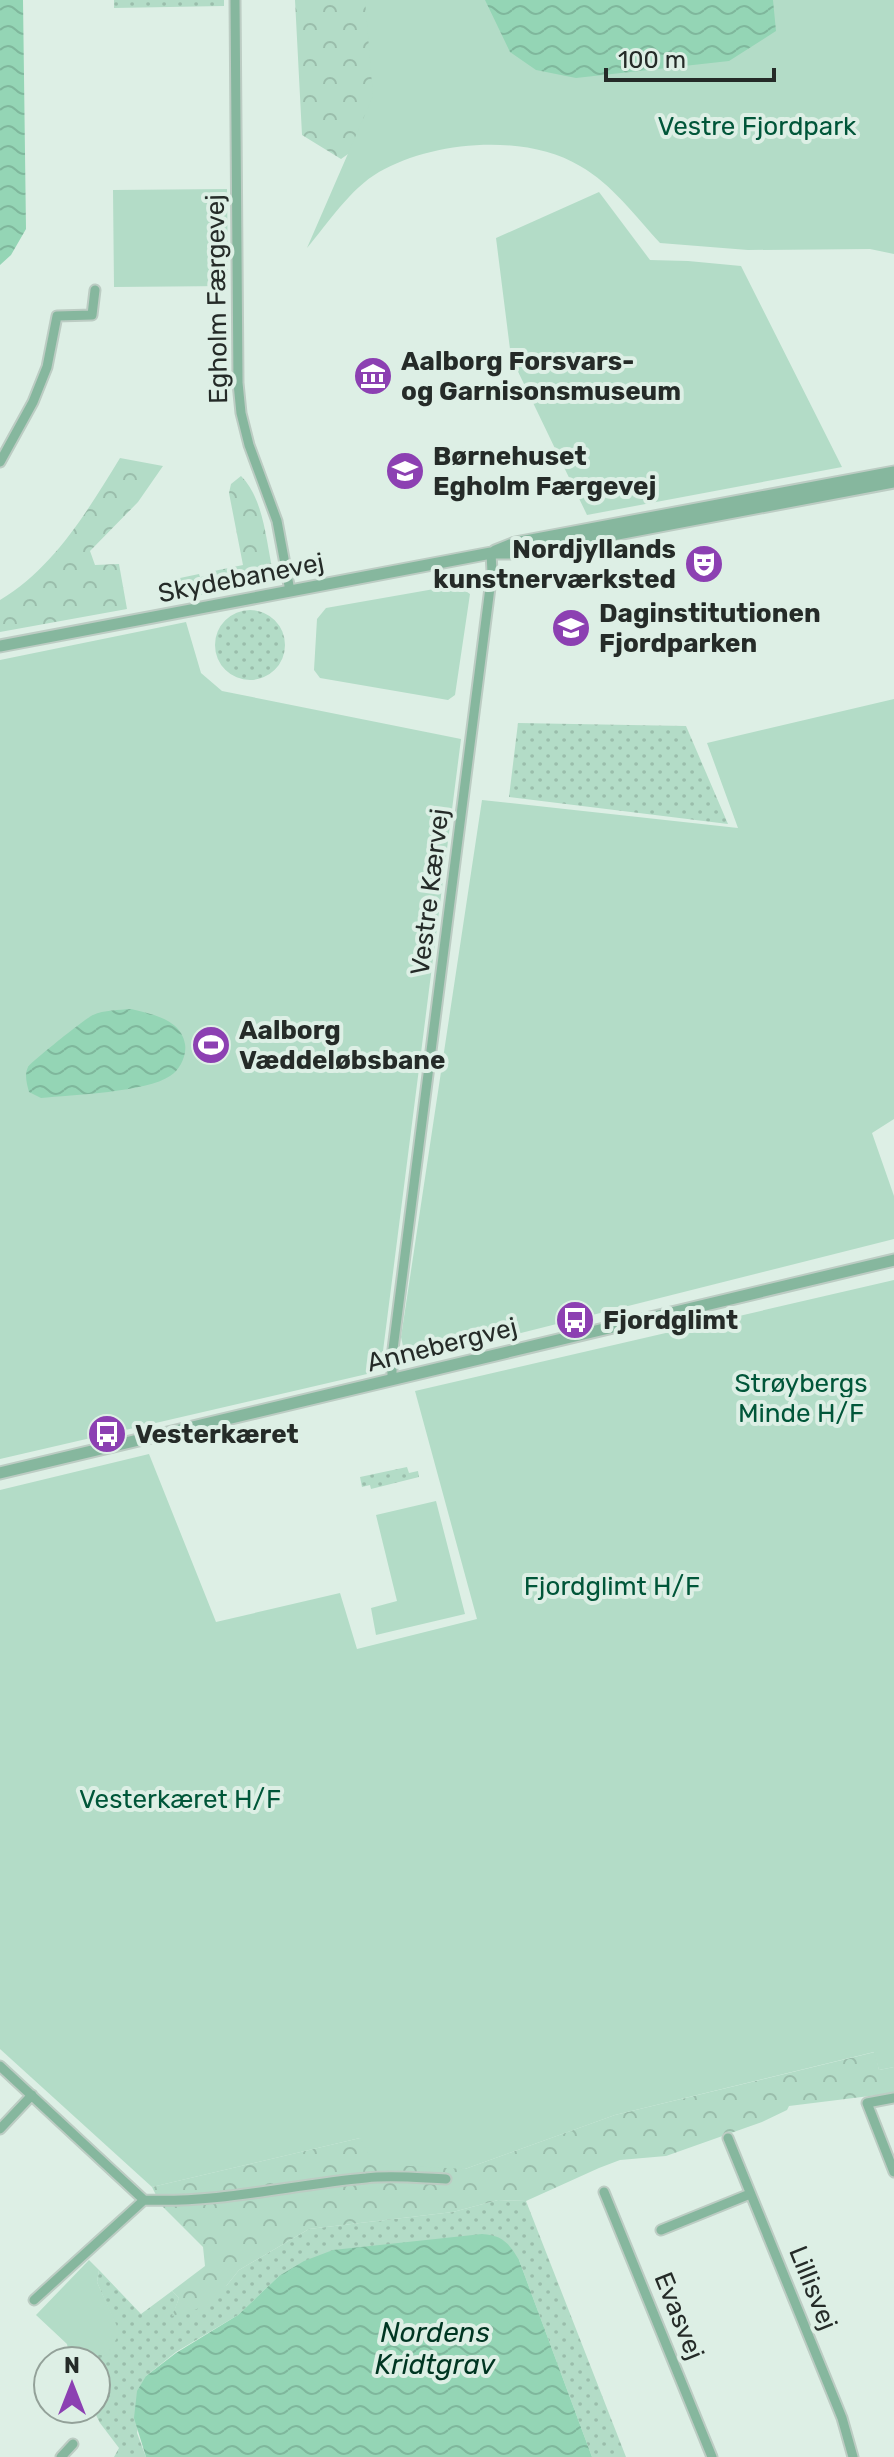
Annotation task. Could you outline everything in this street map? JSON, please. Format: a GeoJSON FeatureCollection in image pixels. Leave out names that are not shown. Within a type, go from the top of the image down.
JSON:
{"type":"FeatureCollection","features":[{"type":"Feature","properties":{"kind":"street","name":"Egholm Færgevej"},"geometry":{"type":"LineString","coordinates":[[235,0],[238,383],[249,445],[277,521],[290,591]]}},
{"type":"Feature","properties":{"kind":"street"},"geometry":{"type":"LineString","coordinates":[[0,462],[47,367],[57,316],[92,315],[95,290]]}},
{"type":"Feature","properties":{"kind":"street","name":"Skydebanevej"},"geometry":{"type":"LineString","coordinates":[[491,553],[515,543],[894,472]]}},
{"type":"Feature","properties":{"kind":"street","name":"Skydebanevej"},"geometry":{"type":"LineString","coordinates":[[0,646],[491,553],[517,553],[894,482]]}},
{"type":"Feature","properties":{"kind":"street","name":"Vestre Kærvej"},"geometry":{"type":"LineString","coordinates":[[392,1380],[392,1357],[471,750],[491,582],[491,553]]}},
{"type":"Feature","properties":{"kind":"street","name":"Annebergvej"},"geometry":{"type":"LineString","coordinates":[[0,1473],[894,1260]]}},
{"type":"Feature","properties":{"kind":"street"},"geometry":{"type":"LineString","coordinates":[[0,2066],[144,2200],[182,2201],[244,2196],[368,2177],[446,2179]]}},
{"type":"Feature","properties":{"kind":"street"},"geometry":{"type":"LineString","coordinates":[[0,2129],[32,2095]]}},
{"type":"Feature","properties":{"kind":"street"},"geometry":{"type":"LineString","coordinates":[[894,2098],[867,2103],[894,2172]]}},
{"type":"Feature","properties":{"kind":"street","name":"Lillisvej"},"geometry":{"type":"LineString","coordinates":[[728,2138],[842,2418],[853,2457]]}},
{"type":"Feature","properties":{"kind":"street","name":"Evasvej"},"geometry":{"type":"LineString","coordinates":[[604,2192],[712,2457]]}},
{"type":"Feature","properties":{"kind":"street"},"geometry":{"type":"LineString","coordinates":[[661,2230],[750,2194]]}},
{"type":"Feature","properties":{"kind":"street"},"geometry":{"type":"LineString","coordinates":[[34,2300],[144,2200]]}},
{"type":"Feature","properties":{"kind":"street"},"geometry":{"type":"LineString","coordinates":[[61,2457],[73,2444]]}},
{"type":"Feature","properties":{"kind":"green space"},"geometry":{"type":"Polygon","coordinates":[[[114,0],[224,0],[224,6],[114,8],[114,0]]]}},
{"type":"Feature","properties":{"kind":"green space"},"geometry":{"type":"Polygon","coordinates":[[[295,0],[366,0],[387,105],[361,145],[341,159],[302,135],[295,0]]]}},
{"type":"Feature","properties":{"kind":"green space","name":"Vestre Fjordpark"},"geometry":{"type":"Polygon","coordinates":[[[365,0],[894,0],[894,254],[870,249],[748,250],[660,243],[592,173],[558,156],[506,145],[479,145],[425,153],[379,172],[349,197],[307,248],[373,96],[365,0]]]}},
{"type":"Feature","properties":{"kind":"green space"},"geometry":{"type":"Polygon","coordinates":[[[227,189],[228,286],[114,287],[113,190],[227,189]]]}},
{"type":"Feature","properties":{"kind":"green space"},"geometry":{"type":"Polygon","coordinates":[[[599,192],[650,260],[741,266],[842,467],[587,515],[511,357],[496,238],[599,192]]]}},
{"type":"Feature","properties":{"kind":"green space"},"geometry":{"type":"Polygon","coordinates":[[[120,458],[163,466],[138,502],[90,551],[95,565],[119,564],[127,609],[0,632],[0,600],[37,572],[53,555],[120,458]]]}},
{"type":"Feature","properties":{"kind":"green space"},"geometry":{"type":"Polygon","coordinates":[[[241,476],[249,485],[259,508],[273,572],[236,587],[184,599],[180,578],[199,574],[200,577],[209,576],[209,572],[243,565],[229,493],[231,484],[241,476]]]}},
{"type":"Feature","properties":{"kind":"green space"},"geometry":{"type":"Polygon","coordinates":[[[457,585],[470,594],[455,695],[448,700],[320,678],[314,670],[317,619],[326,608],[457,585]]]}},
{"type":"Feature","properties":{"kind":"green space"},"geometry":{"type":"Polygon","coordinates":[[[250,610],[275,620],[285,645],[275,670],[250,680],[225,670],[215,645],[225,620],[250,610]]]}},
{"type":"Feature","properties":{"kind":"green space","name":"Aalborg Væddeløbsbane"},"geometry":{"type":"Polygon","coordinates":[[[186,622],[201,673],[222,691],[461,739],[383,1351],[367,1374],[0,1459],[0,660],[186,622]]]}},
{"type":"Feature","properties":{"kind":"green space"},"geometry":{"type":"Polygon","coordinates":[[[894,699],[894,1119],[872,1133],[894,1196],[894,1239],[422,1358],[405,1355],[401,1337],[482,800],[738,828],[707,743],[894,699]]]}},
{"type":"Feature","properties":{"kind":"green space"},"geometry":{"type":"Polygon","coordinates":[[[518,723],[686,726],[728,824],[509,797],[518,723]]]}},
{"type":"Feature","properties":{"kind":"green space"},"geometry":{"type":"Polygon","coordinates":[[[894,1280],[894,2067],[879,2070],[874,2052],[615,2115],[465,2169],[374,2164],[360,2138],[152,2187],[0,2049],[0,1490],[149,1454],[216,1622],[340,1593],[357,1649],[477,1619],[415,1391],[894,1280]]]}},
{"type":"Feature","properties":{"kind":"green space"},"geometry":{"type":"Polygon","coordinates":[[[407,1467],[409,1473],[418,1471],[419,1477],[371,1489],[370,1485],[362,1487],[360,1477],[407,1467]]]}},
{"type":"Feature","properties":{"kind":"green space"},"geometry":{"type":"Polygon","coordinates":[[[436,1501],[465,1614],[376,1635],[371,1608],[397,1601],[376,1515],[436,1501]]]}},
{"type":"Feature","properties":{"kind":"green space"},"geometry":{"type":"Polygon","coordinates":[[[875,2052],[879,2070],[894,2067],[894,2093],[789,2106],[787,2110],[762,2122],[666,2156],[620,2160],[526,2201],[498,2200],[453,2212],[309,2229],[239,2270],[227,2285],[197,2309],[172,2316],[179,2298],[172,2291],[205,2266],[203,2247],[161,2205],[152,2187],[360,2138],[465,2169],[615,2115],[875,2052]]]}},
{"type":"Feature","properties":{"kind":"green space"},"geometry":{"type":"Polygon","coordinates":[[[498,2200],[526,2201],[626,2457],[592,2457],[519,2260],[279,2276],[238,2315],[176,2352],[146,2376],[137,2433],[146,2457],[114,2457],[119,2448],[102,2425],[112,2425],[112,2345],[92,2345],[119,2333],[97,2282],[99,2270],[141,2314],[172,2291],[179,2298],[173,2315],[227,2285],[239,2270],[309,2229],[453,2212],[498,2200]]]}},
{"type":"Feature","properties":{"kind":"green space"},"geometry":{"type":"Polygon","coordinates":[[[89,2260],[99,2270],[97,2282],[120,2333],[112,2346],[67,2345],[36,2315],[89,2260]]]}},
{"type":"Feature","properties":{"kind":"water"},"geometry":{"type":"Polygon","coordinates":[[[0,0],[23,0],[26,229],[11,255],[0,265],[0,0]]]}},
{"type":"Feature","properties":{"kind":"water"},"geometry":{"type":"Polygon","coordinates":[[[485,0],[773,0],[776,31],[729,61],[576,78],[536,70],[510,52],[485,0]]]}},
{"type":"Feature","properties":{"kind":"water"},"geometry":{"type":"Polygon","coordinates":[[[131,1009],[164,1019],[178,1029],[185,1044],[185,1053],[174,1073],[144,1086],[108,1092],[41,1098],[29,1092],[28,1067],[59,1040],[93,1015],[131,1009]]]}},
{"type":"Feature","properties":{"kind":"water","name":"Nordens Kridtgrav"},"geometry":{"type":"Polygon","coordinates":[[[482,2234],[504,2241],[519,2260],[592,2457],[146,2457],[134,2418],[137,2391],[146,2376],[176,2353],[238,2315],[279,2276],[304,2261],[333,2250],[482,2234]]]}},
{"type":"Feature","properties":{"kind":"place","name":"Aalborg Forsvars- og Garnisonsmuseum"},"geometry":{"type":"Point","coordinates":[373,376]}},
{"type":"Feature","properties":{"kind":"place","name":"Børnehuset Egholm Færgevej"},"geometry":{"type":"Point","coordinates":[405,471]}},
{"type":"Feature","properties":{"kind":"place","name":"Nordjyllands kunstnerværksted"},"geometry":{"type":"Point","coordinates":[704,564]}},
{"type":"Feature","properties":{"kind":"place","name":"Daginstitutionen Fjordparken"},"geometry":{"type":"Point","coordinates":[571,628]}},
{"type":"Feature","properties":{"kind":"place","name":"Aalborg Væddeløbsbane"},"geometry":{"type":"Point","coordinates":[211,1045]}},
{"type":"Feature","properties":{"kind":"place","name":"Fjordglimt"},"geometry":{"type":"Point","coordinates":[575,1320]}},
{"type":"Feature","properties":{"kind":"place","name":"Vesterkæret"},"geometry":{"type":"Point","coordinates":[107,1434]}},
{"type":"Feature","properties":{"kind":"park label","name":"Strøybergs Minde H/F"},"geometry":{"type":"Point","coordinates":[801,1398]}},
{"type":"Feature","properties":{"kind":"park label","name":"Fjordglimt H/F"},"geometry":{"type":"Point","coordinates":[612,1586]}},
{"type":"Feature","properties":{"kind":"park label","name":"Vesterkæret H/F"},"geometry":{"type":"Point","coordinates":[180,1799]}}]}
